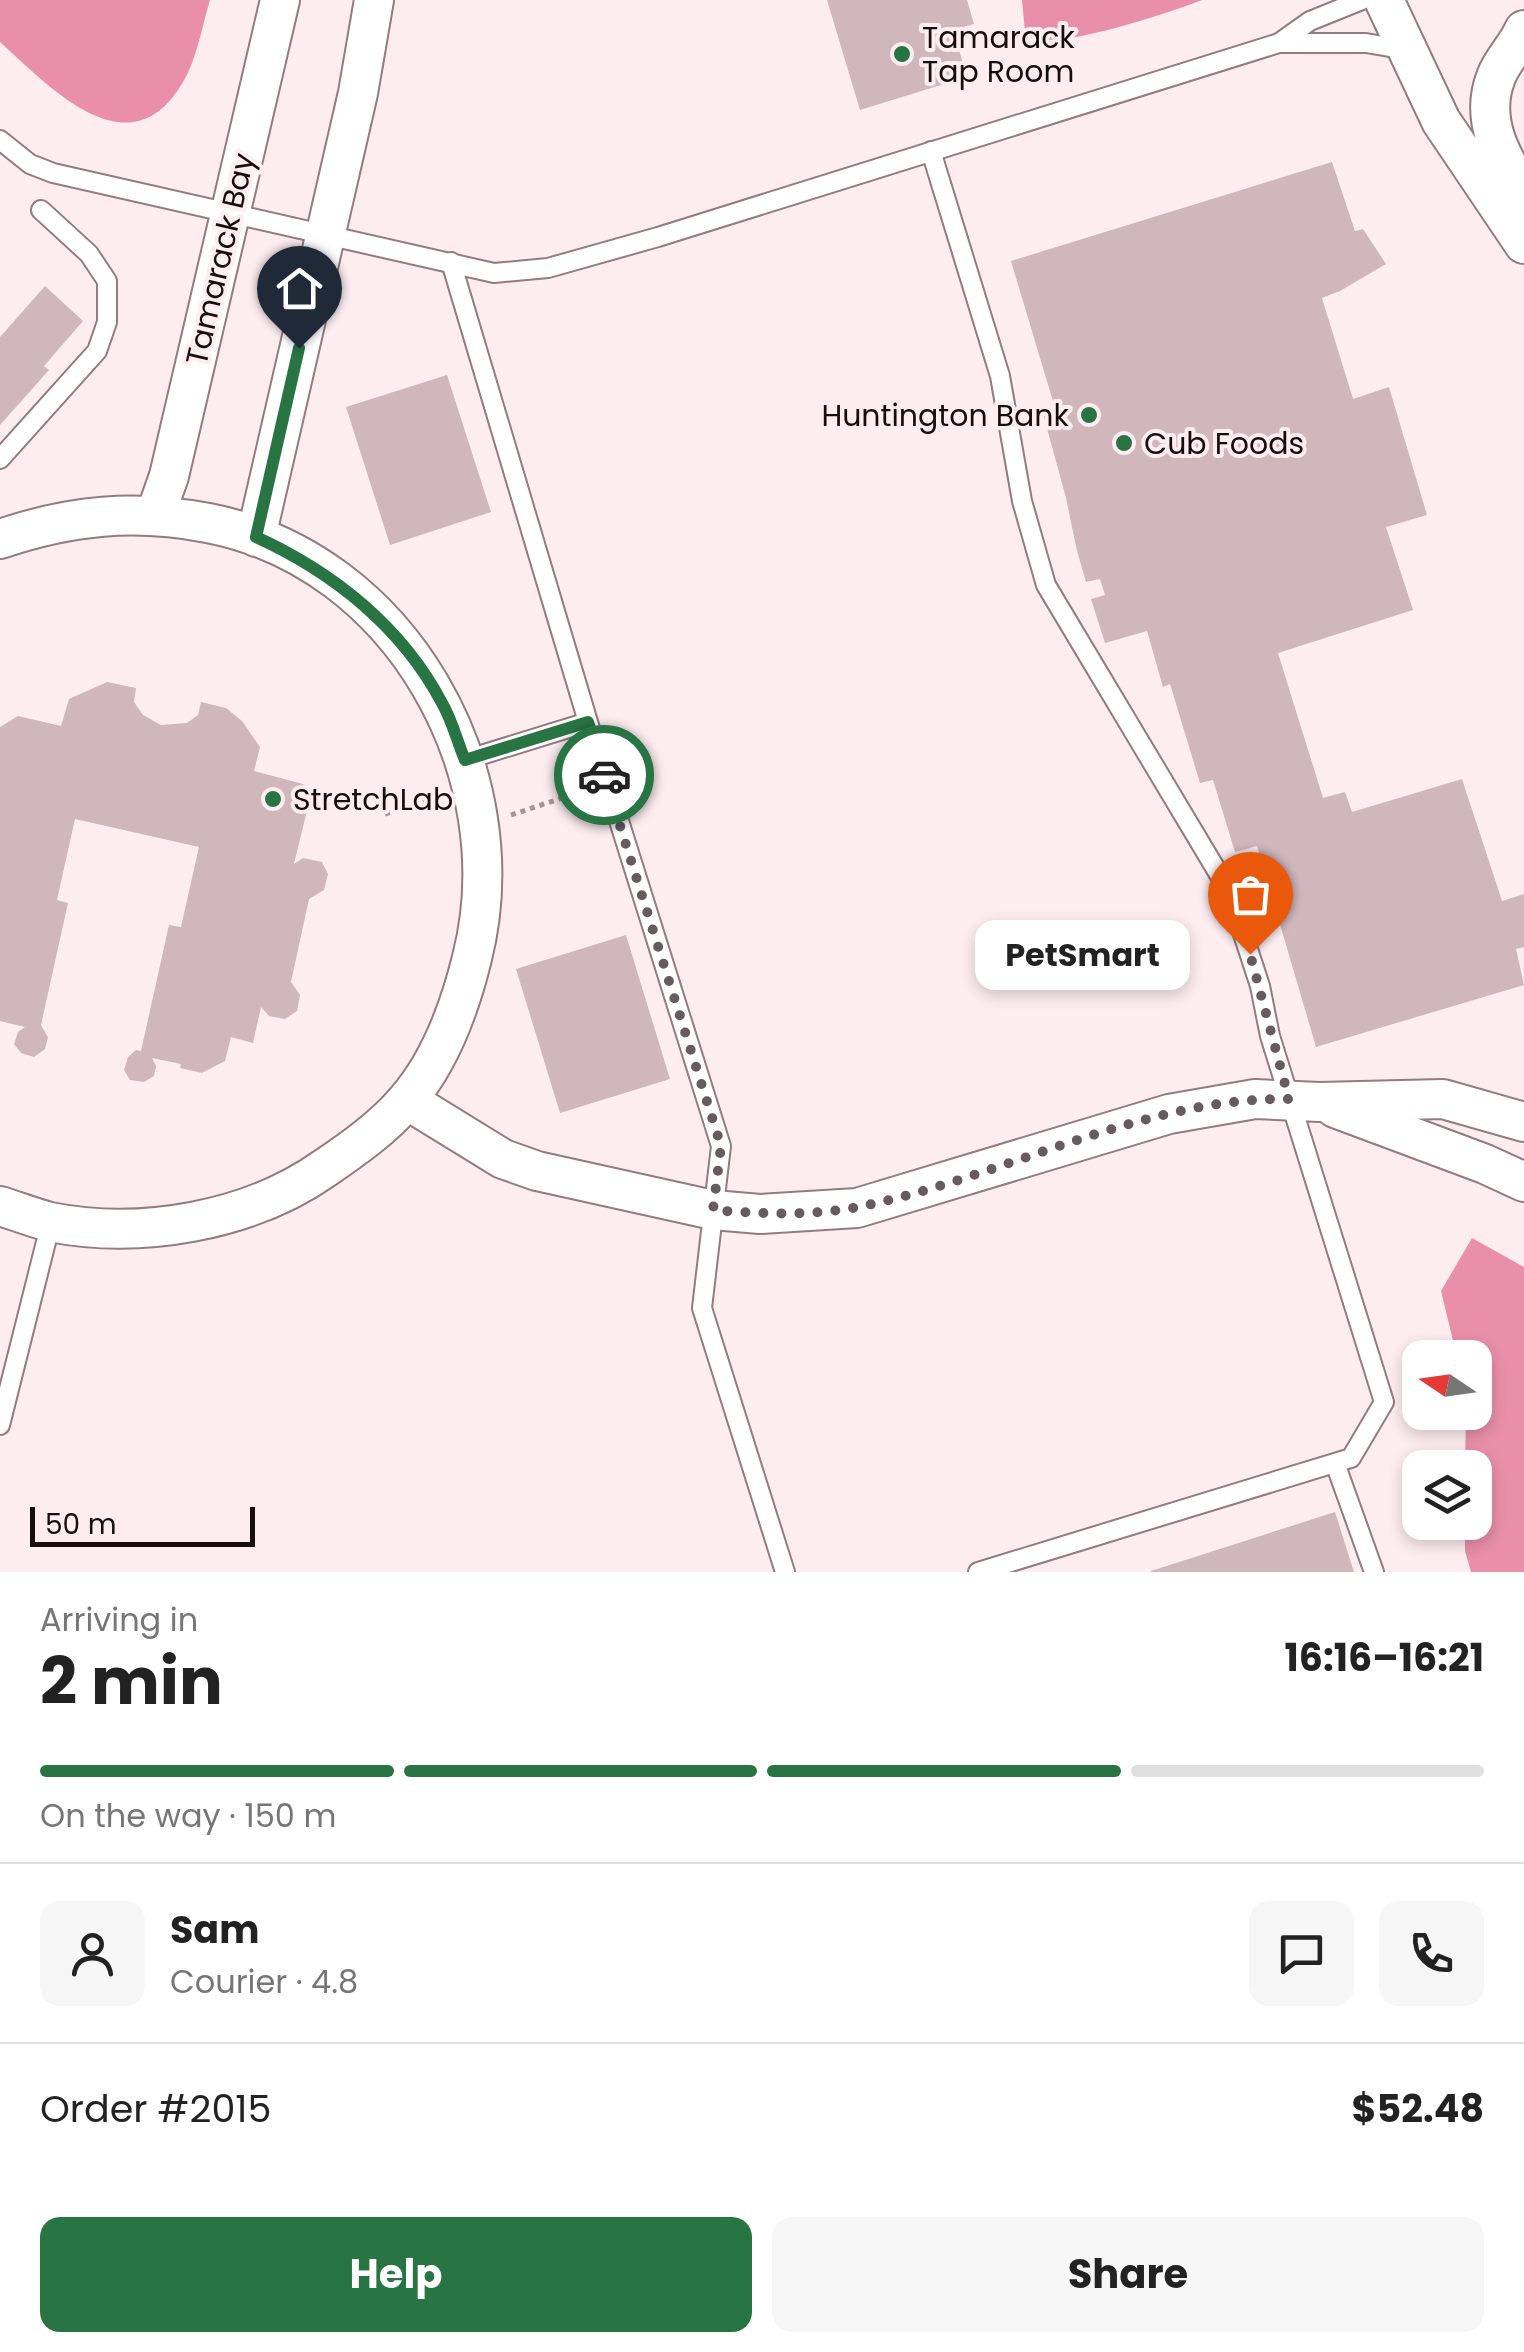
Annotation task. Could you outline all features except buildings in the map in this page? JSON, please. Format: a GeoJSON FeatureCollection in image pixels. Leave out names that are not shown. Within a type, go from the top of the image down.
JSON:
{"type":"FeatureCollection","features":[{"type":"Feature","properties":{"kind":"street","name":"Tamarack Bay"},"geometry":{"type":"LineString","coordinates":[[155,516],[170,476],[280,0]]}},
{"type":"Feature","properties":{"kind":"street"},"geometry":{"type":"LineString","coordinates":[[256,537],[358,93],[374,0]]}},
{"type":"Feature","properties":{"kind":"street"},"geometry":{"type":"LineString","coordinates":[[1384,0],[1441,121],[1524,244]]}},
{"type":"Feature","properties":{"kind":"street"},"geometry":{"type":"LineString","coordinates":[[1524,30],[1496,76],[1489,104],[1492,130],[1502,158],[1524,194]]}},
{"type":"Feature","properties":{"kind":"street"},"geometry":{"type":"LineString","coordinates":[[0,538],[91,516],[155,516],[210,523],[256,537],[326,574],[391,632],[443,704],[465,760],[481,820],[484,878],[478,936],[466,982],[443,1042],[407,1100],[353,1149],[308,1180],[256,1206],[162,1227],[51,1222],[0,1206]]}},
{"type":"Feature","properties":{"kind":"street"},"geometry":{"type":"LineString","coordinates":[[407,1100],[503,1159],[520,1165],[713,1210],[760,1214],[857,1208],[1169,1114],[1255,1098],[1443,1098],[1524,1122]]}},
{"type":"Feature","properties":{"kind":"street"},"geometry":{"type":"LineString","coordinates":[[1304,1101],[1485,1164],[1524,1182]]}},
{"type":"Feature","properties":{"kind":"lane"},"geometry":{"type":"LineString","coordinates":[[1279,43],[1310,21],[1362,0]]}},
{"type":"Feature","properties":{"kind":"lane"},"geometry":{"type":"LineString","coordinates":[[0,140],[30,164],[53,174],[494,273],[548,268],[658,237],[1279,43],[1366,43],[1407,50]]}},
{"type":"Feature","properties":{"kind":"lane"},"geometry":{"type":"LineString","coordinates":[[931,151],[1000,376],[1022,501],[1046,585],[1229,891],[1260,986],[1270,1036],[1304,1101],[1384,1402],[1351,1458],[978,1572]]}},
{"type":"Feature","properties":{"kind":"lane"},"geometry":{"type":"LineString","coordinates":[[0,458],[96,350],[107,322],[108,281],[89,254],[42,210]]}},
{"type":"Feature","properties":{"kind":"lane"},"geometry":{"type":"LineString","coordinates":[[451,262],[588,722],[721,1146],[702,1308],[784,1572]]}},
{"type":"Feature","properties":{"kind":"lane"},"geometry":{"type":"LineString","coordinates":[[465,760],[588,722]]}},
{"type":"Feature","properties":{"kind":"lane"},"geometry":{"type":"LineString","coordinates":[[0,1426],[51,1222]]}},
{"type":"Feature","properties":{"kind":"lane"},"geometry":{"type":"LineString","coordinates":[[1336,1462],[1374,1572]]}},
{"type":"Feature","properties":{"kind":"shaded area"},"geometry":{"type":"Polygon","coordinates":[[[0,0],[210,0],[188,73],[162,109],[139,121],[115,122],[66,99],[0,42],[0,0]]]}},
{"type":"Feature","properties":{"kind":"shaded area"},"geometry":{"type":"Polygon","coordinates":[[[1022,0],[1202,0],[1120,27],[1054,40],[1025,32],[1022,0]]]}},
{"type":"Feature","properties":{"kind":"shaded area"},"geometry":{"type":"Polygon","coordinates":[[[1472,1238],[1524,1267],[1524,1572],[1471,1572],[1465,1540],[1492,1540],[1492,1450],[1465,1450],[1466,1430],[1492,1430],[1492,1340],[1453,1340],[1441,1291],[1472,1238]]]}},
{"type":"Feature","properties":{"kind":"way so far"},"geometry":{"type":"LineString","coordinates":[[604,775],[721,1146],[713,1210],[760,1214],[857,1208],[1169,1114],[1255,1098],[1289,1099],[1250,954]]}},
{"type":"Feature","properties":{"kind":"place","name":"Tamarack Tap Room"},"geometry":{"type":"Point","coordinates":[902,54]}},
{"type":"Feature","properties":{"kind":"place","name":"Huntington Bank"},"geometry":{"type":"Point","coordinates":[1089,415]}},
{"type":"Feature","properties":{"kind":"place","name":"Cub Foods"},"geometry":{"type":"Point","coordinates":[1124,443]}},
{"type":"Feature","properties":{"kind":"place","name":"StretchLab"},"geometry":{"type":"Point","coordinates":[273,799]}},
{"type":"Feature","properties":{"kind":"place","name":"PetSmart"},"geometry":{"type":"Point","coordinates":[1250,954]}},
{"type":"Feature","properties":{"kind":"route"},"geometry":{"type":"LineString","coordinates":[[299,348],[256,537],[326,574],[391,632],[443,704],[465,760],[588,722],[604,775]]}}]}
